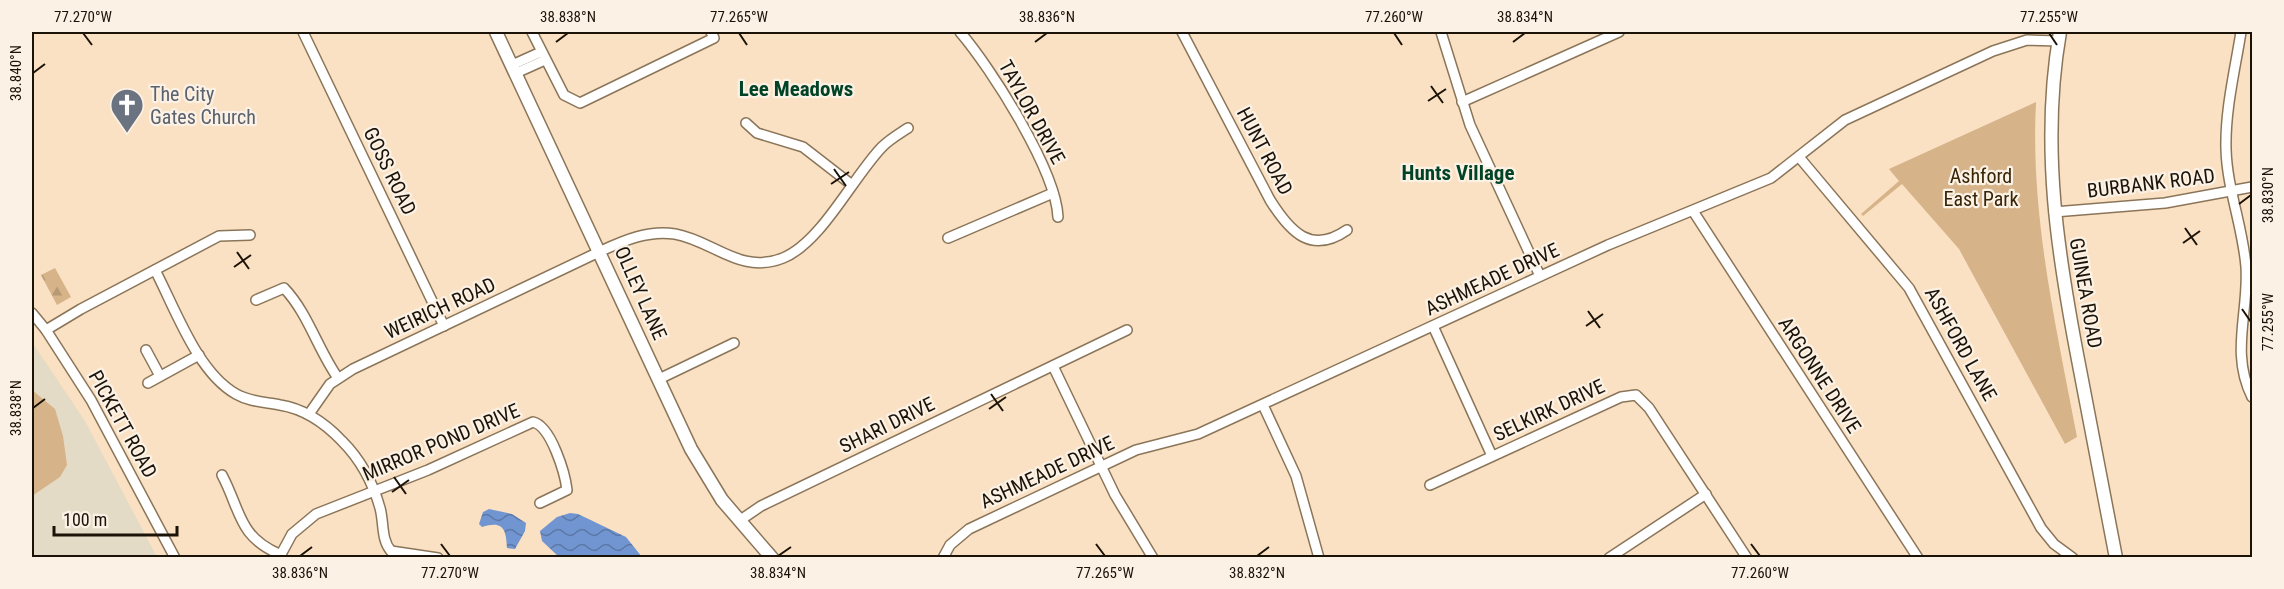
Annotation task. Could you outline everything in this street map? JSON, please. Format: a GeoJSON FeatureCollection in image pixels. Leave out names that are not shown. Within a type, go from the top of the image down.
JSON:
{"type":"FeatureCollection","features":[{"type":"Feature","properties":{"kind":"main road","name":"OLLEY LANE"},"geometry":{"type":"LineString","coordinates":[[496,32],[706,477],[772,558]]}},
{"type":"Feature","properties":{"kind":"main road","name":"GUINEA ROAD"},"geometry":{"type":"LineString","coordinates":[[2059,36],[2052,119],[2054,212],[2061,273],[2116,558]]}},
{"type":"Feature","properties":{"kind":"street","name":"GOSS ROAD"},"geometry":{"type":"LineString","coordinates":[[303,32],[444,326]]}},
{"type":"Feature","properties":{"kind":"street"},"geometry":{"type":"LineString","coordinates":[[532,32],[564,95],[580,103],[714,38],[711,32]]}},
{"type":"Feature","properties":{"kind":"street","name":"TAYLOR DRIVE"},"geometry":{"type":"LineString","coordinates":[[960,32],[999,84],[1030,142],[1053,193],[1058,217]]}},
{"type":"Feature","properties":{"kind":"street","name":"HUNT ROAD"},"geometry":{"type":"LineString","coordinates":[[1182,32],[1270,200],[1287,225],[1298,234],[1317,241],[1334,239],[1347,230]]}},
{"type":"Feature","properties":{"kind":"street"},"geometry":{"type":"LineString","coordinates":[[1441,32],[1462,102],[1540,276]]}},
{"type":"Feature","properties":{"kind":"street"},"geometry":{"type":"LineString","coordinates":[[1462,102],[1619,32]]}},
{"type":"Feature","properties":{"kind":"street"},"geometry":{"type":"LineString","coordinates":[[2241,32],[2226,132],[2228,167],[2246,268],[2240,354],[2245,378],[2253,397]]}},
{"type":"Feature","properties":{"kind":"street","name":"ASHMEADE DRIVE"},"geometry":{"type":"LineString","coordinates":[[943,558],[950,545],[969,529],[1101,466],[1136,450],[1198,434],[1540,276],[1771,178],[1845,120],[1993,51],[2027,40],[2059,36]]}},
{"type":"Feature","properties":{"kind":"street"},"geometry":{"type":"LineString","coordinates":[[514,69],[543,56]]}},
{"type":"Feature","properties":{"kind":"street"},"geometry":{"type":"LineString","coordinates":[[746,123],[757,133],[803,147],[852,185]]}},
{"type":"Feature","properties":{"kind":"street","name":"WEIRICH ROAD"},"geometry":{"type":"LineString","coordinates":[[309,414],[318,397],[338,378],[601,251],[640,235],[665,233],[693,239],[739,261],[757,263],[776,261],[792,254],[807,242],[882,147],[908,128]]}},
{"type":"Feature","properties":{"kind":"street","name":"ASHFORD LANE"},"geometry":{"type":"LineString","coordinates":[[1799,157],[1910,288],[2041,528],[2054,544],[2073,558]]}},
{"type":"Feature","properties":{"kind":"street","name":"BURBANK ROAD"},"geometry":{"type":"LineString","coordinates":[[2054,212],[2165,202],[2253,188]]}},
{"type":"Feature","properties":{"kind":"street"},"geometry":{"type":"LineString","coordinates":[[948,238],[1053,193]]}},
{"type":"Feature","properties":{"kind":"street","name":"ARGONNE DRIVE"},"geometry":{"type":"LineString","coordinates":[[1693,211],[1918,558]]}},
{"type":"Feature","properties":{"kind":"street"},"geometry":{"type":"LineString","coordinates":[[46,330],[219,236],[250,235]]}},
{"type":"Feature","properties":{"kind":"street"},"geometry":{"type":"LineString","coordinates":[[155,270],[199,355],[211,373],[237,395],[255,402],[295,408],[309,414],[333,432],[351,451],[368,476],[380,508],[390,554],[438,558]]}},
{"type":"Feature","properties":{"kind":"street"},"geometry":{"type":"LineString","coordinates":[[256,300],[284,288],[296,301],[325,361],[338,378]]}},
{"type":"Feature","properties":{"kind":"street","name":"PICKETT ROAD"},"geometry":{"type":"LineString","coordinates":[[32,313],[46,330],[91,400],[175,558]]}},
{"type":"Feature","properties":{"kind":"street"},"geometry":{"type":"LineString","coordinates":[[1433,326],[1492,456]]}},
{"type":"Feature","properties":{"kind":"street","name":"SHARI DRIVE"},"geometry":{"type":"LineString","coordinates":[[739,520],[761,506],[1128,330]]}},
{"type":"Feature","properties":{"kind":"street"},"geometry":{"type":"LineString","coordinates":[[659,379],[734,343]]}},
{"type":"Feature","properties":{"kind":"street"},"geometry":{"type":"LineString","coordinates":[[146,351],[160,376]]}},
{"type":"Feature","properties":{"kind":"street"},"geometry":{"type":"LineString","coordinates":[[148,383],[199,355]]}},
{"type":"Feature","properties":{"kind":"street"},"geometry":{"type":"LineString","coordinates":[[1053,366],[1101,466],[1151,557]]}},
{"type":"Feature","properties":{"kind":"street"},"geometry":{"type":"LineString","coordinates":[[1636,395],[1639,384]]}},
{"type":"Feature","properties":{"kind":"street","name":"SELKIRK DRIVE"},"geometry":{"type":"LineString","coordinates":[[1430,485],[1621,397],[1636,395],[1649,408],[1748,558]]}},
{"type":"Feature","properties":{"kind":"street"},"geometry":{"type":"LineString","coordinates":[[1263,405],[1296,476],[1319,558]]}},
{"type":"Feature","properties":{"kind":"street","name":"MIRROR POND DRIVE"},"geometry":{"type":"LineString","coordinates":[[279,556],[292,534],[309,518],[428,470],[527,423],[536,422],[546,433],[563,468],[567,490],[540,503]]}},
{"type":"Feature","properties":{"kind":"street"},"geometry":{"type":"LineString","coordinates":[[222,475],[247,531],[259,544],[279,556]]}},
{"type":"Feature","properties":{"kind":"street"},"geometry":{"type":"LineString","coordinates":[[1609,558],[1706,494]]}},
{"type":"Feature","properties":{"kind":"shaded area"},"geometry":{"type":"Polygon","coordinates":[[[32,342],[85,421],[157,557],[32,557],[32,342]]]}},
{"type":"Feature","properties":{"kind":"green space","name":"Ashford East Park"},"geometry":{"type":"Polygon","coordinates":[[[2036,102],[2037,186],[2046,270],[2077,437],[2065,444],[1959,249],[1902,184],[1863,216],[1861,214],[1899,181],[1889,169],[2036,102]]]}},
{"type":"Feature","properties":{"kind":"green space"},"geometry":{"type":"Polygon","coordinates":[[[55,268],[71,297],[57,305],[41,275],[55,268]]]}},
{"type":"Feature","properties":{"kind":"green space"},"geometry":{"type":"Polygon","coordinates":[[[32,390],[55,409],[63,436],[67,465],[60,477],[32,496],[32,390]]]}},
{"type":"Feature","properties":{"kind":"water"},"geometry":{"type":"Polygon","coordinates":[[[489,509],[512,514],[526,523],[525,531],[515,549],[507,548],[506,536],[502,528],[495,525],[482,527],[479,524],[483,512],[489,509]]]}},
{"type":"Feature","properties":{"kind":"water"},"geometry":{"type":"Polygon","coordinates":[[[570,513],[578,514],[626,537],[642,557],[559,557],[542,541],[540,531],[557,517],[570,513]]]}},
{"type":"Feature","properties":{"kind":"place","name":"The City Gates Church"},"geometry":{"type":"Point","coordinates":[127,134]}},
{"type":"Feature","properties":{"kind":"district","name":"Lee Meadows"},"geometry":{"type":"Point","coordinates":[796,89]}},
{"type":"Feature","properties":{"kind":"district","name":"Hunts Village"},"geometry":{"type":"Point","coordinates":[1458,173]}}]}
